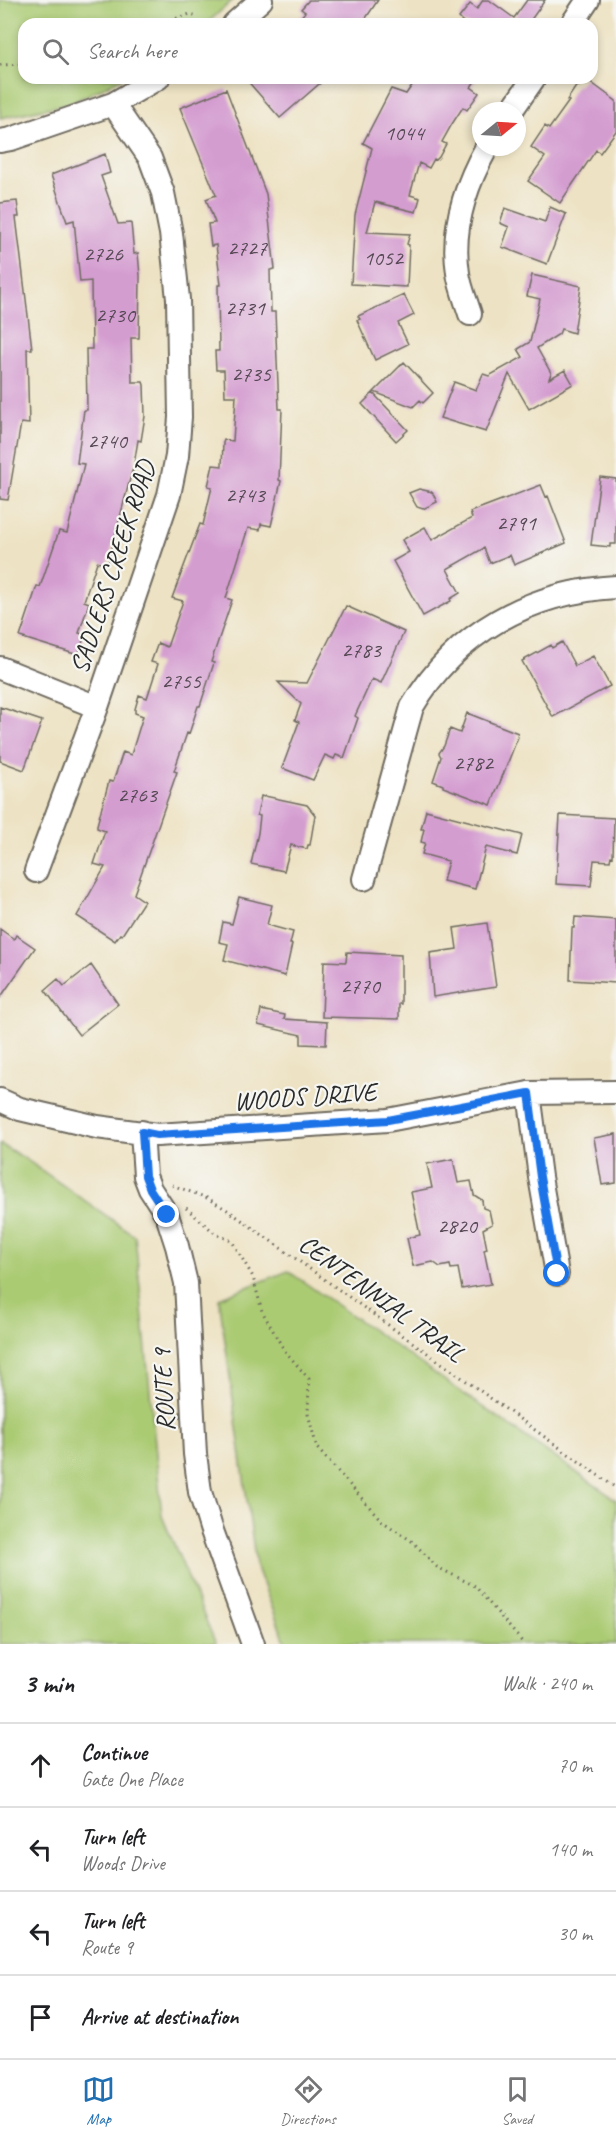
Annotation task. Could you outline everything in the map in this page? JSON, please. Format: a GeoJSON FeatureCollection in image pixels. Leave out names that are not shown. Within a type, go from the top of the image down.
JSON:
{"type":"FeatureCollection","features":[{"type":"Feature","properties":{"kind":"street"},"geometry":{"type":"LineString","coordinates":[[241,18],[261,0]]}},
{"type":"Feature","properties":{"kind":"street"},"geometry":{"type":"LineString","coordinates":[[576,18],[588,0]]}},
{"type":"Feature","properties":{"kind":"street"},"geometry":{"type":"LineString","coordinates":[[0,141],[113,104],[148,84]]}},
{"type":"Feature","properties":{"kind":"street"},"geometry":{"type":"LineString","coordinates":[[517,102],[530,84]]}},
{"type":"Feature","properties":{"kind":"street","name":"SADLERS CREEK ROAD"},"geometry":{"type":"LineString","coordinates":[[36,871],[98,707],[169,495],[177,456],[180,417],[177,276],[163,193],[150,158],[113,104]]}},
{"type":"Feature","properties":{"kind":"street"},"geometry":{"type":"LineString","coordinates":[[470,314],[458,276],[458,223],[470,177],[482,156]]}},
{"type":"Feature","properties":{"kind":"street"},"geometry":{"type":"LineString","coordinates":[[364,879],[412,707],[438,670],[471,639],[522,608],[570,592],[616,587]]}},
{"type":"Feature","properties":{"kind":"street"},"geometry":{"type":"LineString","coordinates":[[0,668],[98,707]]}},
{"type":"Feature","properties":{"kind":"street","name":"WOODS DRIVE"},"geometry":{"type":"LineString","coordinates":[[0,1100],[20,1109],[97,1127],[157,1135],[388,1120],[529,1093],[616,1092]]}},
{"type":"Feature","properties":{"kind":"street"},"geometry":{"type":"LineString","coordinates":[[529,1093],[540,1177],[557,1274]]}},
{"type":"Feature","properties":{"kind":"street","name":"ROUTE 9"},"geometry":{"type":"LineString","coordinates":[[142,1132],[145,1176],[150,1189],[167,1215],[186,1283],[195,1454],[200,1492],[253,1644]]}},
{"type":"Feature","properties":{"kind":"path"},"geometry":{"type":"LineString","coordinates":[[178,18],[190,14],[198,16]]}},
{"type":"Feature","properties":{"kind":"path"},"geometry":{"type":"LineString","coordinates":[[0,65],[18,64]]}},
{"type":"Feature","properties":{"kind":"path","name":"CENTENNIAL TRAIL"},"geometry":{"type":"LineString","coordinates":[[165,1182],[207,1198],[229,1211],[616,1488]]}},
{"type":"Feature","properties":{"kind":"path"},"geometry":{"type":"LineString","coordinates":[[183,1205],[216,1234],[232,1241],[253,1277],[262,1311],[284,1350],[309,1379],[308,1414],[317,1448],[382,1521],[413,1542],[437,1567],[475,1586],[524,1644]]}},
{"type":"Feature","properties":{"kind":"green space"},"geometry":{"type":"Polygon","coordinates":[[[0,0],[233,0],[213,18],[18,18],[18,84],[111,84],[71,103],[0,118],[0,0]]]}},
{"type":"Feature","properties":{"kind":"green space"},"geometry":{"type":"Polygon","coordinates":[[[0,1144],[24,1158],[135,1236],[162,1516],[216,1644],[0,1644],[0,1144]]]}},
{"type":"Feature","properties":{"kind":"green space"},"geometry":{"type":"Polygon","coordinates":[[[288,1271],[616,1500],[616,1644],[286,1644],[256,1565],[219,1298],[288,1271]]]}},
{"type":"Feature","properties":{"kind":"building"},"geometry":{"type":"Polygon","coordinates":[[[309,0],[378,0],[366,18],[300,18],[305,12],[301,9],[309,0]]]}},
{"type":"Feature","properties":{"kind":"building"},"geometry":{"type":"Polygon","coordinates":[[[483,0],[489,0],[514,18],[459,18],[470,4],[477,9],[483,0]]]}},
{"type":"Feature","properties":{"kind":"building"},"geometry":{"type":"Polygon","coordinates":[[[527,0],[545,0],[532,18],[514,18],[527,0]]]}},
{"type":"Feature","properties":{"kind":"building"},"geometry":{"type":"Polygon","coordinates":[[[250,84],[319,84],[280,118],[250,84]]]}},
{"type":"Feature","properties":{"kind":"building"},"geometry":{"type":"Polygon","coordinates":[[[413,84],[473,84],[471,87],[479,93],[467,110],[463,107],[452,124],[442,142],[446,144],[439,157],[434,159],[429,168],[419,163],[410,195],[420,198],[416,212],[375,202],[367,232],[410,234],[407,244],[409,245],[407,287],[351,284],[355,215],[372,148],[363,143],[391,89],[406,94],[413,84]]]}},
{"type":"Feature","properties":{"kind":"building"},"geometry":{"type":"Polygon","coordinates":[[[593,84],[616,101],[616,131],[600,153],[596,150],[560,203],[528,181],[545,157],[531,147],[545,126],[549,129],[569,101],[567,100],[577,85],[593,84]]]}},
{"type":"Feature","properties":{"kind":"building"},"geometry":{"type":"Polygon","coordinates":[[[226,89],[266,194],[275,269],[270,270],[271,312],[275,312],[279,409],[282,409],[279,480],[281,481],[271,526],[261,524],[260,530],[248,528],[226,598],[232,600],[211,662],[214,663],[200,706],[198,706],[189,734],[187,733],[174,771],[177,772],[134,894],[144,901],[122,935],[120,934],[115,941],[77,916],[105,867],[94,864],[105,831],[97,828],[97,825],[109,781],[113,782],[123,752],[131,755],[143,716],[135,713],[135,709],[139,695],[147,698],[158,664],[151,662],[158,643],[167,647],[183,601],[172,598],[200,524],[203,525],[212,487],[208,486],[213,465],[222,466],[224,440],[233,441],[236,396],[225,396],[224,370],[216,370],[215,351],[219,351],[218,285],[221,285],[216,245],[211,246],[208,224],[215,223],[206,199],[216,195],[180,108],[226,89]]]}},
{"type":"Feature","properties":{"kind":"building"},"geometry":{"type":"Polygon","coordinates":[[[105,154],[110,173],[101,176],[118,224],[131,223],[134,254],[138,253],[139,338],[131,338],[132,382],[143,382],[145,416],[141,441],[138,440],[133,471],[108,563],[106,565],[97,562],[84,601],[89,603],[79,633],[85,635],[78,655],[20,637],[59,531],[67,533],[76,497],[84,464],[77,463],[84,410],[87,410],[86,349],[92,349],[91,281],[80,282],[74,220],[67,222],[51,175],[105,154]]]}},
{"type":"Feature","properties":{"kind":"building"},"geometry":{"type":"Polygon","coordinates":[[[17,201],[19,217],[16,217],[32,349],[27,349],[29,424],[21,423],[8,500],[0,499],[0,203],[17,201]]]}},
{"type":"Feature","properties":{"kind":"building"},"geometry":{"type":"Polygon","coordinates":[[[550,207],[566,214],[547,264],[502,247],[509,227],[500,223],[505,208],[545,222],[550,207]]]}},
{"type":"Feature","properties":{"kind":"building"},"geometry":{"type":"Polygon","coordinates":[[[532,275],[581,286],[574,333],[561,329],[559,334],[537,348],[551,373],[549,379],[565,370],[573,384],[529,409],[509,374],[486,432],[440,418],[454,382],[476,390],[483,374],[489,376],[523,357],[518,349],[530,342],[540,299],[527,296],[532,275]]]}},
{"type":"Feature","properties":{"kind":"building"},"geometry":{"type":"Polygon","coordinates":[[[404,295],[414,315],[398,323],[408,344],[375,360],[357,320],[360,319],[358,316],[404,295]]]}},
{"type":"Feature","properties":{"kind":"building"},"geometry":{"type":"Polygon","coordinates":[[[404,362],[433,393],[423,403],[420,400],[413,407],[374,392],[404,362]]]}},
{"type":"Feature","properties":{"kind":"building"},"geometry":{"type":"Polygon","coordinates":[[[373,393],[408,430],[396,441],[362,404],[373,393]]]}},
{"type":"Feature","properties":{"kind":"building"},"geometry":{"type":"Polygon","coordinates":[[[600,477],[616,479],[616,544],[610,544],[610,547],[591,545],[600,477]]]}},
{"type":"Feature","properties":{"kind":"building"},"geometry":{"type":"Polygon","coordinates":[[[541,485],[546,497],[548,496],[566,543],[514,565],[510,555],[490,563],[484,548],[447,569],[460,593],[450,599],[451,601],[423,616],[393,561],[409,552],[402,540],[425,527],[432,540],[472,518],[470,512],[541,485]]]}},
{"type":"Feature","properties":{"kind":"building"},"geometry":{"type":"Polygon","coordinates":[[[419,489],[432,492],[437,502],[423,509],[417,507],[409,493],[419,489]]]}},
{"type":"Feature","properties":{"kind":"building"},"geometry":{"type":"Polygon","coordinates":[[[346,606],[404,632],[381,683],[372,679],[355,716],[358,718],[344,758],[336,755],[334,759],[325,755],[313,780],[282,768],[299,722],[295,720],[301,704],[278,682],[307,683],[346,606]]]}},
{"type":"Feature","properties":{"kind":"building"},"geometry":{"type":"Polygon","coordinates":[[[562,642],[575,666],[593,656],[610,686],[553,717],[522,661],[551,645],[552,648],[562,642]]]}},
{"type":"Feature","properties":{"kind":"building"},"geometry":{"type":"Polygon","coordinates":[[[0,707],[42,721],[24,770],[0,761],[0,707]]]}},
{"type":"Feature","properties":{"kind":"building"},"geometry":{"type":"Polygon","coordinates":[[[467,713],[518,733],[491,805],[433,781],[441,757],[439,753],[450,729],[460,733],[467,713]]]}},
{"type":"Feature","properties":{"kind":"building"},"geometry":{"type":"Polygon","coordinates":[[[261,796],[307,805],[315,815],[310,845],[307,849],[291,845],[284,871],[251,864],[258,833],[260,816],[257,815],[261,796]]]}},
{"type":"Feature","properties":{"kind":"building"},"geometry":{"type":"Polygon","coordinates":[[[426,810],[522,835],[517,855],[486,847],[475,889],[443,881],[448,861],[422,854],[425,843],[421,842],[424,829],[421,829],[426,810]]]}},
{"type":"Feature","properties":{"kind":"building"},"geometry":{"type":"Polygon","coordinates":[[[560,815],[614,818],[613,857],[611,856],[610,861],[594,860],[591,886],[556,884],[560,815]]]}},
{"type":"Feature","properties":{"kind":"building"},"geometry":{"type":"Polygon","coordinates":[[[239,897],[272,905],[267,925],[293,932],[285,976],[224,960],[228,944],[219,942],[223,922],[232,924],[239,897]]]}},
{"type":"Feature","properties":{"kind":"building"},"geometry":{"type":"Polygon","coordinates":[[[575,917],[616,920],[616,983],[570,980],[572,928],[574,928],[575,917]]]}},
{"type":"Feature","properties":{"kind":"building"},"geometry":{"type":"Polygon","coordinates":[[[487,923],[496,987],[433,997],[430,953],[457,949],[454,928],[487,923]]]}},
{"type":"Feature","properties":{"kind":"building"},"geometry":{"type":"Polygon","coordinates":[[[0,929],[14,939],[16,935],[35,948],[0,998],[0,929]]]}},
{"type":"Feature","properties":{"kind":"building"},"geometry":{"type":"Polygon","coordinates":[[[347,952],[401,955],[399,1019],[322,1017],[324,961],[346,962],[347,952]]]}},
{"type":"Feature","properties":{"kind":"building"},"geometry":{"type":"Polygon","coordinates":[[[91,965],[118,1004],[79,1035],[45,990],[58,979],[64,986],[91,965]]]}},
{"type":"Feature","properties":{"kind":"building"},"geometry":{"type":"Polygon","coordinates":[[[261,1010],[285,1015],[284,1019],[327,1022],[326,1045],[301,1044],[301,1035],[258,1025],[261,1010]]]}},
{"type":"Feature","properties":{"kind":"building"},"geometry":{"type":"Polygon","coordinates":[[[616,1134],[616,1183],[602,1185],[594,1138],[616,1134]]]}},
{"type":"Feature","properties":{"kind":"building"},"geometry":{"type":"Polygon","coordinates":[[[453,1159],[458,1183],[471,1181],[474,1195],[482,1200],[483,1208],[489,1210],[492,1224],[483,1229],[487,1249],[484,1250],[491,1284],[462,1289],[458,1268],[451,1269],[450,1265],[440,1267],[433,1262],[413,1266],[407,1238],[420,1235],[411,1192],[432,1188],[427,1164],[453,1159]]]}},
{"type":"Feature","properties":{"kind":"route"},"geometry":{"type":"LineString","coordinates":[[167,1215],[150,1189],[145,1176],[142,1132],[157,1135],[388,1120],[529,1093],[540,1177],[557,1274]]}}]}
